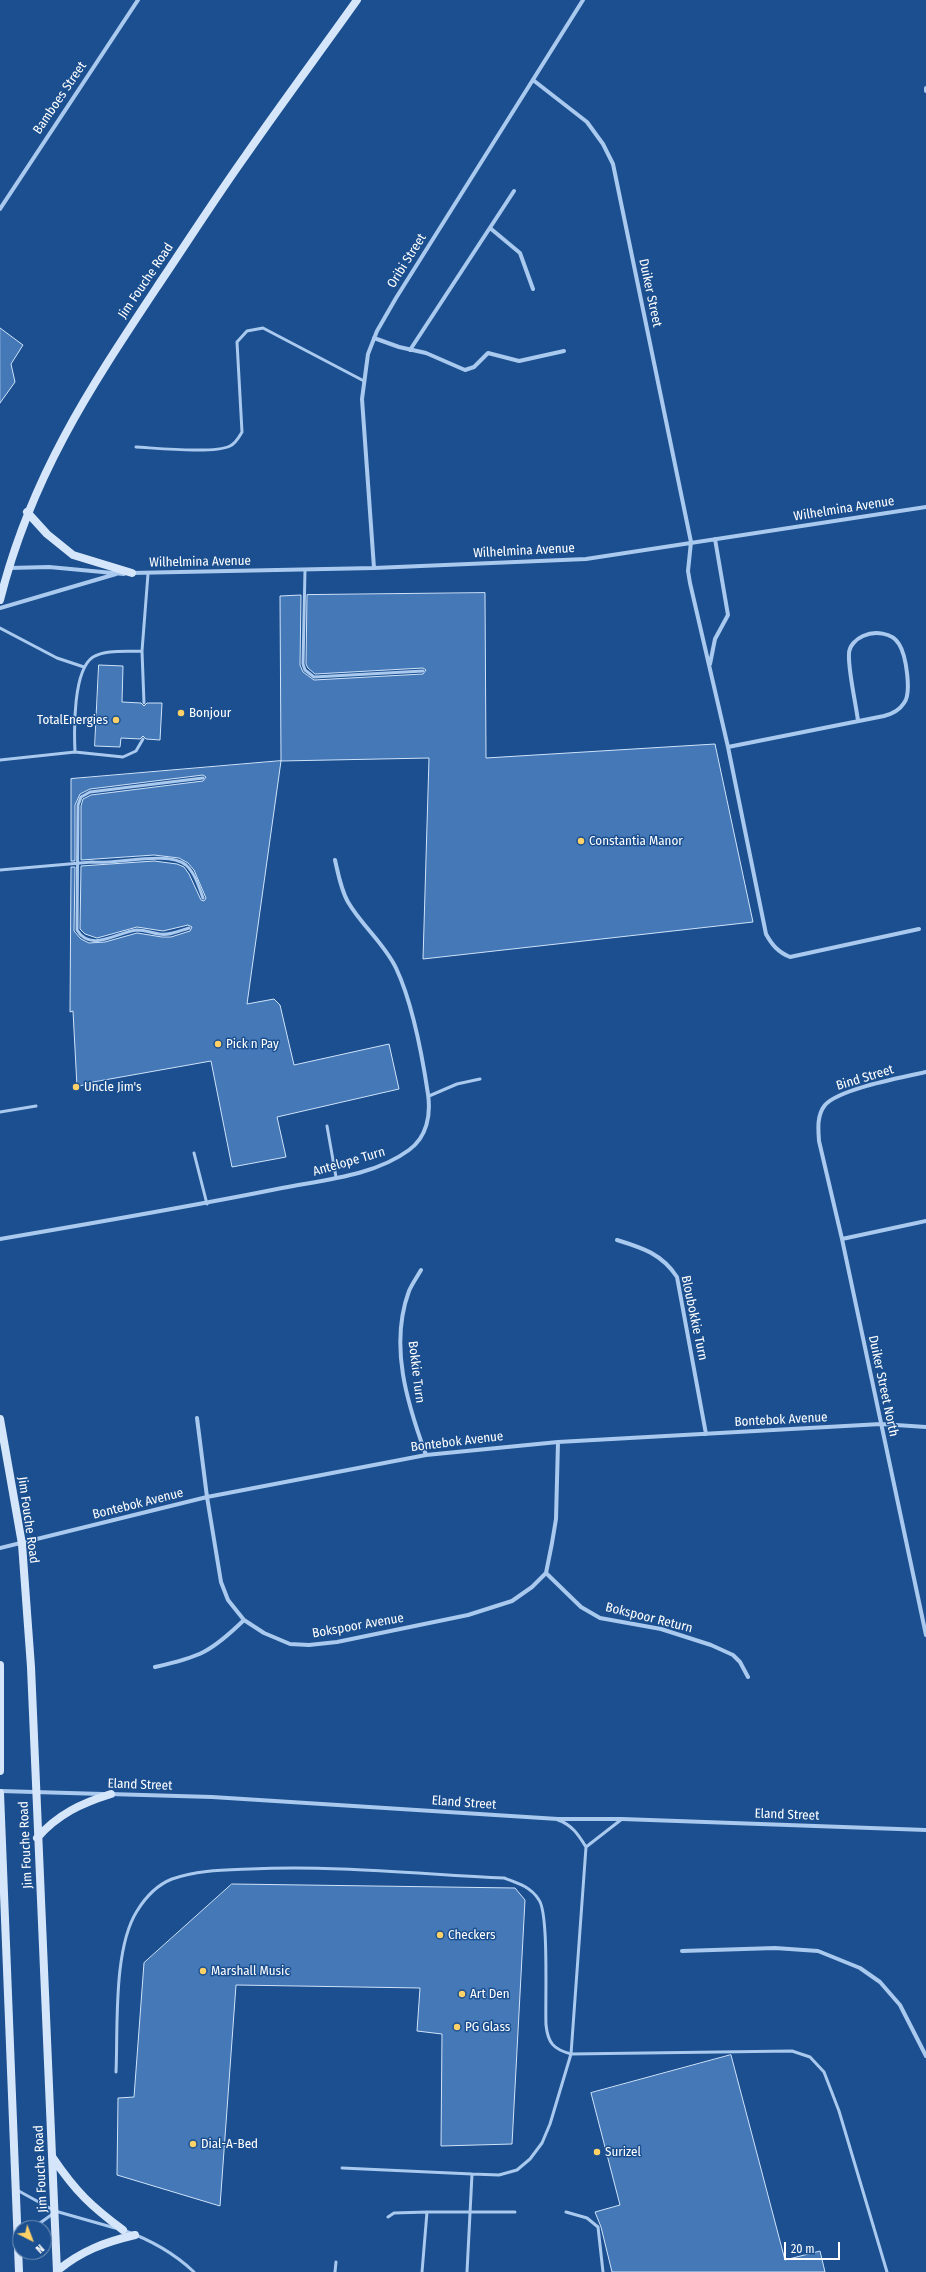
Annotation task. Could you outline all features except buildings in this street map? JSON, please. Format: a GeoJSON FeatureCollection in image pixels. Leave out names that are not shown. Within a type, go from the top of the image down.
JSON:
{"type":"FeatureCollection","features":[{"type":"Feature","properties":{"kind":"street","name":"Bamboes Street"},"geometry":{"type":"LineString","coordinates":[[0,209],[138,0]]}},
{"type":"Feature","properties":{"kind":"street","name":"Jim Fouche Road"},"geometry":{"type":"LineString","coordinates":[[0,600],[4,569],[27,512],[67,427],[106,363],[245,156],[356,0]]}},
{"type":"Feature","properties":{"kind":"street","name":"Oribi Street"},"geometry":{"type":"LineString","coordinates":[[374,568],[364,447],[362,399],[368,354],[374,338],[396,298],[583,0]]}},
{"type":"Feature","properties":{"kind":"street","name":"Duiker Street"},"geometry":{"type":"LineString","coordinates":[[533,80],[587,122],[603,144],[613,164],[691,542],[688,576],[728,747],[766,934],[776,949],[790,957],[919,929]]}},
{"type":"Feature","properties":{"kind":"street"},"geometry":{"type":"LineString","coordinates":[[410,350],[514,191]]}},
{"type":"Feature","properties":{"kind":"street"},"geometry":{"type":"LineString","coordinates":[[490,228],[520,253],[533,289]]}},
{"type":"Feature","properties":{"kind":"street"},"geometry":{"type":"LineString","coordinates":[[374,338],[410,350],[426,353],[465,370],[474,367],[488,353],[519,361],[564,351]]}},
{"type":"Feature","properties":{"kind":"street","name":"Wilhelmina Avenue"},"geometry":{"type":"LineString","coordinates":[[4,569],[55,568],[119,574],[148,574],[374,568],[586,558],[926,507]]}},
{"type":"Feature","properties":{"kind":"street"},"geometry":{"type":"LineString","coordinates":[[27,512],[47,534],[73,555],[132,573]]}},
{"type":"Feature","properties":{"kind":"street"},"geometry":{"type":"LineString","coordinates":[[710,666],[715,639],[728,615],[715,538]]}},
{"type":"Feature","properties":{"kind":"street","name":"Wilhelmina Avenue"},"geometry":{"type":"LineString","coordinates":[[0,608],[119,574]]}},
{"type":"Feature","properties":{"kind":"street"},"geometry":{"type":"LineString","coordinates":[[728,747],[858,721],[894,713],[905,703],[909,690],[905,662],[899,644],[892,638],[882,634],[871,633],[858,638],[849,654],[858,721]]}},
{"type":"Feature","properties":{"kind":"street","name":"Antelope Turn"},"geometry":{"type":"LineString","coordinates":[[0,1239],[207,1204],[336,1177],[383,1164],[410,1150],[421,1139],[428,1126],[429,1096],[417,1036],[406,993],[399,974],[386,950],[347,901],[335,860]]}},
{"type":"Feature","properties":{"kind":"street","name":"Bind Street"},"geometry":{"type":"LineString","coordinates":[[818,1140],[817,1126],[821,1112],[826,1105],[838,1095],[926,1072]]}},
{"type":"Feature","properties":{"kind":"street","name":"Duiker Street North"},"geometry":{"type":"LineString","coordinates":[[818,1140],[842,1238],[926,1635]]}},
{"type":"Feature","properties":{"kind":"street"},"geometry":{"type":"LineString","coordinates":[[842,1238],[926,1221]]}},
{"type":"Feature","properties":{"kind":"street","name":"Bloubokkie Turn"},"geometry":{"type":"LineString","coordinates":[[617,1240],[641,1247],[655,1254],[668,1263],[677,1277],[706,1434]]}},
{"type":"Feature","properties":{"kind":"street","name":"Bokkie Turn"},"geometry":{"type":"LineString","coordinates":[[421,1270],[409,1291],[402,1319],[400,1349],[412,1417],[426,1454]]}},
{"type":"Feature","properties":{"kind":"street","name":"Bokspoor Avenue"},"geometry":{"type":"LineString","coordinates":[[198,1418],[207,1497],[221,1582],[228,1600],[244,1620],[264,1633],[290,1644],[309,1645],[337,1642],[468,1615],[512,1601],[546,1573]]}},
{"type":"Feature","properties":{"kind":"street","name":"Jim Fouche Road"},"geometry":{"type":"LineString","coordinates":[[0,1419],[22,1544],[31,1667],[35,1793],[53,2158],[57,2272]]}},
{"type":"Feature","properties":{"kind":"street","name":"Bontebok Avenue"},"geometry":{"type":"LineString","coordinates":[[0,1548],[22,1544],[207,1497],[426,1454],[558,1442],[881,1424],[926,1427]]}},
{"type":"Feature","properties":{"kind":"street"},"geometry":{"type":"LineString","coordinates":[[546,1573],[556,1519],[558,1442]]}},
{"type":"Feature","properties":{"kind":"street","name":"Bokspoor Return"},"geometry":{"type":"LineString","coordinates":[[546,1573],[581,1607],[600,1618],[661,1629],[711,1645],[733,1655],[740,1662],[748,1677]]}},
{"type":"Feature","properties":{"kind":"street"},"geometry":{"type":"LineString","coordinates":[[155,1667],[190,1660],[211,1649],[244,1620]]}},
{"type":"Feature","properties":{"kind":"street"},"geometry":{"type":"LineString","coordinates":[[0,1665],[0,1771]]}},
{"type":"Feature","properties":{"kind":"street","name":"Jim Fouche Road"},"geometry":{"type":"LineString","coordinates":[[0,1792],[19,2220]]}},
{"type":"Feature","properties":{"kind":"street","name":"Eland Street"},"geometry":{"type":"LineString","coordinates":[[0,1792],[212,1797],[558,1819],[622,1819],[926,1830]]}},
{"type":"Feature","properties":{"kind":"street"},"geometry":{"type":"LineString","coordinates":[[37,1838],[55,1820],[76,1806],[112,1794]]}},
{"type":"Feature","properties":{"kind":"street"},"geometry":{"type":"LineString","coordinates":[[682,1951],[775,1948],[818,1952],[860,1968],[880,1982],[900,2005],[926,2056]]}},
{"type":"Feature","properties":{"kind":"street"},"geometry":{"type":"LineString","coordinates":[[53,2158],[72,2186],[86,2200],[123,2230]]}},
{"type":"Feature","properties":{"kind":"street"},"geometry":{"type":"LineString","coordinates":[[57,2272],[72,2259],[98,2245],[135,2235]]}},
{"type":"Feature","properties":{"kind":"street","name":"Jim Fouche Road"},"geometry":{"type":"LineString","coordinates":[[19,2260],[19,2272]]}},
{"type":"Feature","properties":{"kind":"lane"},"geometry":{"type":"LineString","coordinates":[[136,447],[211,449],[230,446],[237,440],[242,432],[237,342],[246,330],[263,328],[364,381]]}},
{"type":"Feature","properties":{"kind":"lane"},"geometry":{"type":"LineString","coordinates":[[305,570],[302,664],[308,674],[314,677],[423,671]]}},
{"type":"Feature","properties":{"kind":"lane"},"geometry":{"type":"LineString","coordinates":[[144,703],[142,651],[148,574]]}},
{"type":"Feature","properties":{"kind":"lane"},"geometry":{"type":"LineString","coordinates":[[0,628],[57,658],[84,667]]}},
{"type":"Feature","properties":{"kind":"lane"},"geometry":{"type":"LineString","coordinates":[[75,752],[74,724],[79,682],[84,667],[93,657],[112,652],[142,651]]}},
{"type":"Feature","properties":{"kind":"lane"},"geometry":{"type":"LineString","coordinates":[[0,760],[75,752],[124,757],[136,751],[142,739]]}},
{"type":"Feature","properties":{"kind":"lane"},"geometry":{"type":"LineString","coordinates":[[189,928],[166,935],[140,930],[94,941],[84,939],[77,930],[79,863],[78,801],[85,794],[104,789],[203,778]]}},
{"type":"Feature","properties":{"kind":"lane"},"geometry":{"type":"LineString","coordinates":[[0,870],[79,863],[106,864],[134,859],[181,862],[193,874],[203,898]]}},
{"type":"Feature","properties":{"kind":"lane"},"geometry":{"type":"LineString","coordinates":[[429,1096],[443,1089],[480,1079]]}},
{"type":"Feature","properties":{"kind":"lane"},"geometry":{"type":"LineString","coordinates":[[0,1112],[36,1106]]}},
{"type":"Feature","properties":{"kind":"lane"},"geometry":{"type":"LineString","coordinates":[[327,1126],[336,1177]]}},
{"type":"Feature","properties":{"kind":"lane"},"geometry":{"type":"LineString","coordinates":[[194,1153],[207,1204]]}},
{"type":"Feature","properties":{"kind":"lane"},"geometry":{"type":"LineString","coordinates":[[342,2168],[499,2174],[517,2170],[530,2159],[542,2143],[550,2124],[571,2054],[586,1846],[574,1829],[558,1819]]}},
{"type":"Feature","properties":{"kind":"lane"},"geometry":{"type":"LineString","coordinates":[[586,1846],[622,1819]]}},
{"type":"Feature","properties":{"kind":"lane"},"geometry":{"type":"LineString","coordinates":[[116,2072],[120,1981],[124,1942],[136,1912],[153,1891],[170,1880],[197,1871],[290,1867],[504,1878],[523,1885],[537,1897],[544,1911],[547,2037],[552,2046],[559,2051],[571,2054],[784,2051],[810,2057],[824,2072],[839,2110],[887,2272]]}},
{"type":"Feature","properties":{"kind":"lane"},"geometry":{"type":"LineString","coordinates":[[468,2272],[469,2213],[472,2174]]}},
{"type":"Feature","properties":{"kind":"lane"},"geometry":{"type":"LineString","coordinates":[[17,2190],[55,2212],[123,2230],[157,2243],[178,2257],[194,2272]]}},
{"type":"Feature","properties":{"kind":"lane"},"geometry":{"type":"LineString","coordinates":[[44,2220],[55,2212]]}},
{"type":"Feature","properties":{"kind":"lane"},"geometry":{"type":"LineString","coordinates":[[422,2272],[427,2212]]}},
{"type":"Feature","properties":{"kind":"lane"},"geometry":{"type":"LineString","coordinates":[[388,2217],[394,2214],[427,2212],[515,2212]]}},
{"type":"Feature","properties":{"kind":"lane"},"geometry":{"type":"LineString","coordinates":[[566,2212],[587,2218],[598,2227],[603,2272]]}},
{"type":"Feature","properties":{"kind":"lane"},"geometry":{"type":"LineString","coordinates":[[335,2272],[336,2262]]}},
{"type":"Feature","properties":{"kind":"place","name":"Bonjour"},"geometry":{"type":"Point","coordinates":[181,713]}},
{"type":"Feature","properties":{"kind":"place","name":"TotalEnergies"},"geometry":{"type":"Point","coordinates":[116,720]}},
{"type":"Feature","properties":{"kind":"place","name":"Constantia Manor"},"geometry":{"type":"Point","coordinates":[581,841]}},
{"type":"Feature","properties":{"kind":"place","name":"Pick n Pay"},"geometry":{"type":"Point","coordinates":[218,1044]}},
{"type":"Feature","properties":{"kind":"place","name":"Uncle Jim's"},"geometry":{"type":"Point","coordinates":[76,1087]}},
{"type":"Feature","properties":{"kind":"place","name":"Checkers"},"geometry":{"type":"Point","coordinates":[440,1935]}},
{"type":"Feature","properties":{"kind":"place","name":"Marshall Music"},"geometry":{"type":"Point","coordinates":[203,1971]}},
{"type":"Feature","properties":{"kind":"place","name":"Art Den"},"geometry":{"type":"Point","coordinates":[462,1994]}},
{"type":"Feature","properties":{"kind":"place","name":"PG Glass"},"geometry":{"type":"Point","coordinates":[457,2027]}},
{"type":"Feature","properties":{"kind":"place","name":"Dial-A-Bed"},"geometry":{"type":"Point","coordinates":[193,2144]}},
{"type":"Feature","properties":{"kind":"place","name":"Surizel"},"geometry":{"type":"Point","coordinates":[597,2152]}}]}
